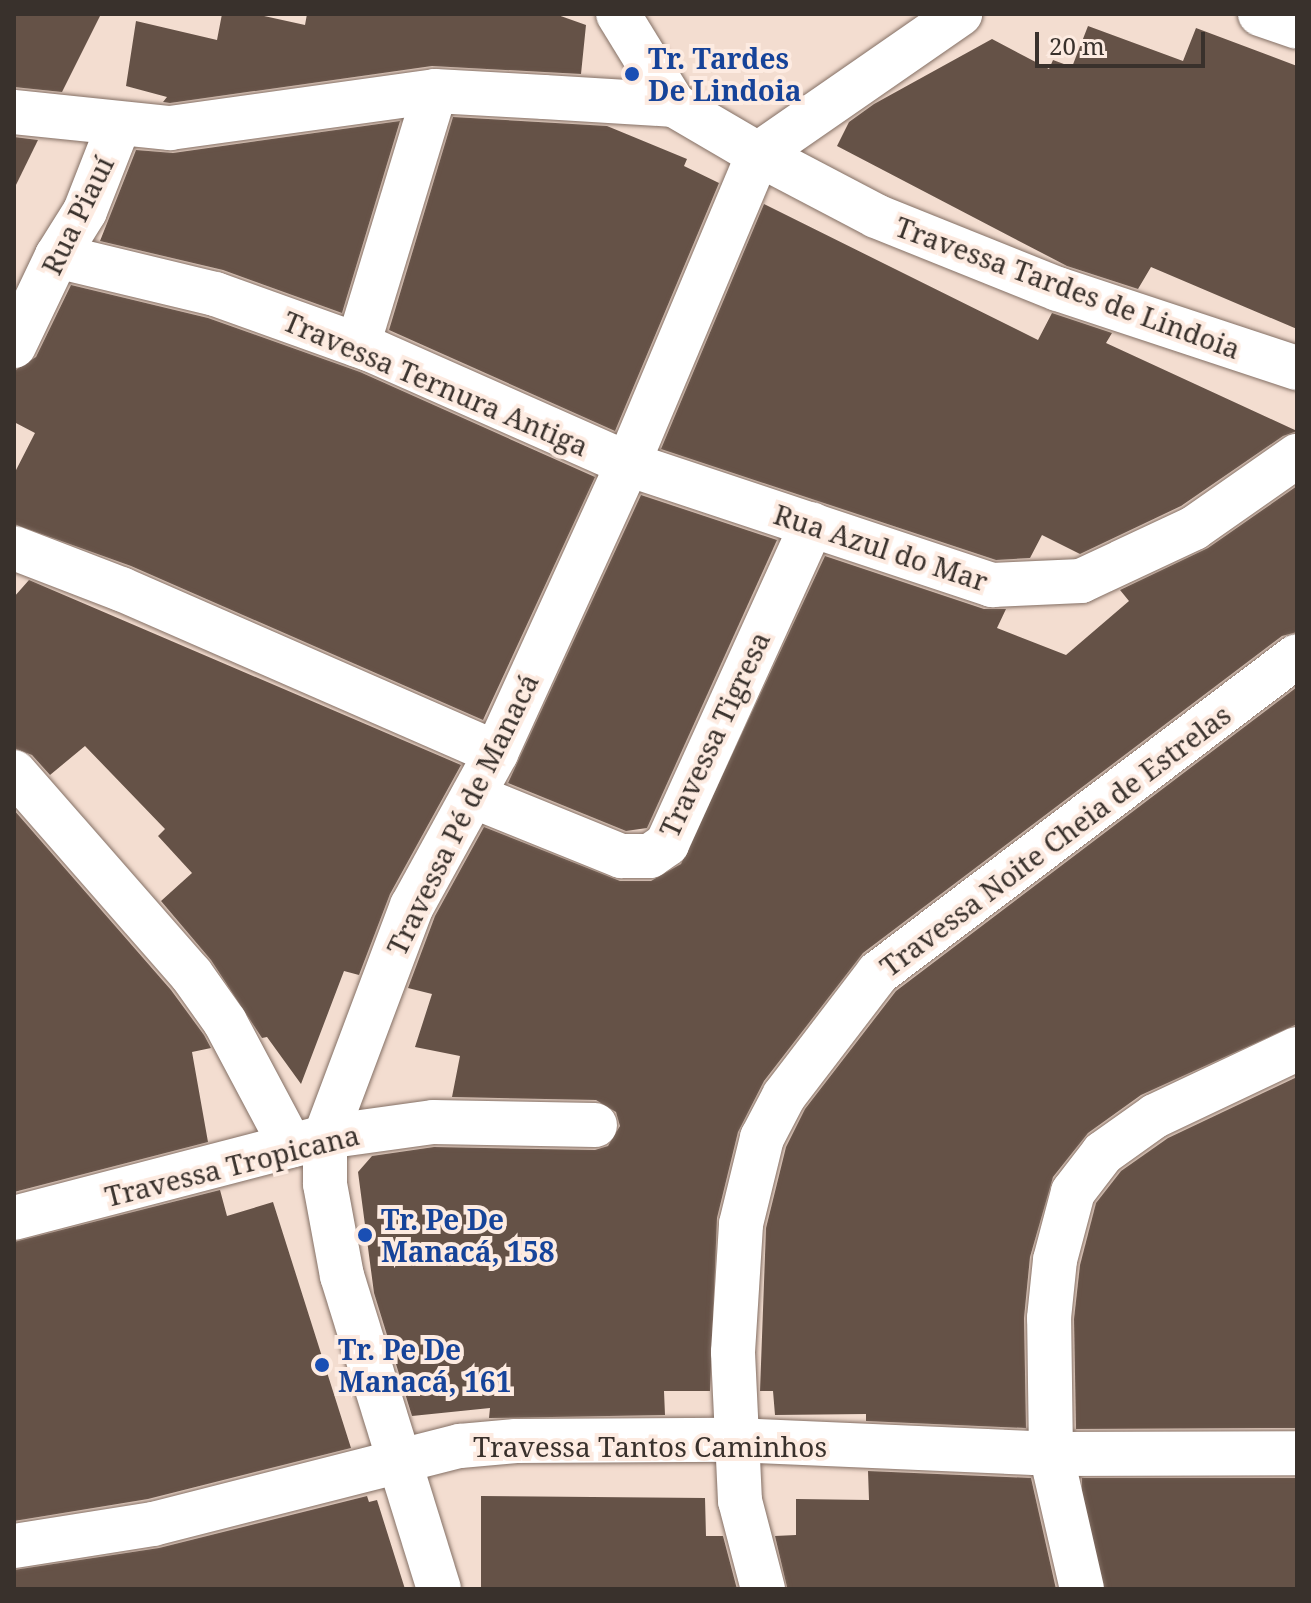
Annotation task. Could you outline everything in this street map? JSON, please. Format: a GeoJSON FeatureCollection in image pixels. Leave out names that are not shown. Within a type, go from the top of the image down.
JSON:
{"type":"FeatureCollection","features":[{"type":"Feature","properties":{"kind":"street"},"geometry":{"type":"LineString","coordinates":[[618,14],[674,105]]}},
{"type":"Feature","properties":{"kind":"street"},"geometry":{"type":"LineString","coordinates":[[758,154],[960,14]]}},
{"type":"Feature","properties":{"kind":"street"},"geometry":{"type":"LineString","coordinates":[[1260,14],[1297,27]]}},
{"type":"Feature","properties":{"kind":"street"},"geometry":{"type":"LineString","coordinates":[[14,112],[118,127],[199,127],[435,91],[674,105]]}},
{"type":"Feature","properties":{"kind":"street"},"geometry":{"type":"LineString","coordinates":[[358,345],[435,91]]}},
{"type":"Feature","properties":{"kind":"street","name":"Travessa Tardes de Lindoia"},"geometry":{"type":"LineString","coordinates":[[674,105],[758,154],[876,216],[1006,269],[1297,368]]}},
{"type":"Feature","properties":{"kind":"street","name":"Rua Piauí"},"geometry":{"type":"LineString","coordinates":[[14,346],[57,256],[85,211],[118,127]]}},
{"type":"Feature","properties":{"kind":"street","name":"Travessa Pé de Manacá"},"geometry":{"type":"LineString","coordinates":[[439,1589],[342,1276],[325,1184],[308,1142],[412,906],[496,753],[628,464],[758,154]]}},
{"type":"Feature","properties":{"kind":"street","name":"Travessa Ternura Antiga"},"geometry":{"type":"LineString","coordinates":[[57,256],[215,294],[358,345],[628,464]]}},
{"type":"Feature","properties":{"kind":"street","name":"Rua Azul do Mar"},"geometry":{"type":"LineString","coordinates":[[628,464],[992,585],[1081,581],[1194,528],[1297,456]]}},
{"type":"Feature","properties":{"kind":"street","name":"Travessa Tigresa"},"geometry":{"type":"LineString","coordinates":[[473,796],[621,856],[650,856],[667,844],[812,524]]}},
{"type":"Feature","properties":{"kind":"street"},"geometry":{"type":"LineString","coordinates":[[14,548],[121,589],[496,753]]}},
{"type":"Feature","properties":{"kind":"street","name":"Travessa Noite Cheia de Estrelas"},"geometry":{"type":"LineString","coordinates":[[763,1589],[740,1501],[734,1440],[741,1224],[752,1168],[784,1096],[825,1037],[878,973],[1297,656]]}},
{"type":"Feature","properties":{"kind":"street"},"geometry":{"type":"LineString","coordinates":[[14,772],[191,974],[308,1142]]}},
{"type":"Feature","properties":{"kind":"street"},"geometry":{"type":"LineString","coordinates":[[1082,1589],[1051,1454],[1049,1318],[1055,1260],[1073,1192],[1103,1153],[1155,1116],[1297,1049]]}},
{"type":"Feature","properties":{"kind":"street","name":"Travessa Tropicana"},"geometry":{"type":"LineString","coordinates":[[14,1218],[308,1142],[433,1122],[595,1125]]}},
{"type":"Feature","properties":{"kind":"street","name":"Travessa Tantos Caminhos"},"geometry":{"type":"LineString","coordinates":[[14,1546],[153,1524],[460,1446],[516,1441],[734,1440],[1051,1454],[1297,1453]]}},
{"type":"Feature","properties":{"kind":"building"},"geometry":{"type":"Polygon","coordinates":[[[14,14],[101,14],[62,92],[14,87],[14,14]]]}},
{"type":"Feature","properties":{"kind":"building"},"geometry":{"type":"Polygon","coordinates":[[[222,14],[255,14],[305,25],[307,14],[555,14],[586,25],[581,74],[432,66],[170,103],[163,102],[167,97],[126,86],[136,21],[217,40],[222,14]]]}},
{"type":"Feature","properties":{"kind":"building"},"geometry":{"type":"Polygon","coordinates":[[[1088,26],[1183,61],[1196,28],[1297,66],[1297,329],[1151,267],[1138,289],[1067,266],[837,146],[849,122],[874,104],[992,39],[1049,69],[1053,60],[1072,67],[1088,26]]]}},
{"type":"Feature","properties":{"kind":"building"},"geometry":{"type":"Polygon","coordinates":[[[453,117],[607,126],[687,159],[684,166],[719,183],[615,431],[389,330],[453,117]]]}},
{"type":"Feature","properties":{"kind":"building"},"geometry":{"type":"Polygon","coordinates":[[[400,121],[342,313],[223,270],[100,241],[136,150],[173,153],[400,121]]]}},
{"type":"Feature","properties":{"kind":"building"},"geometry":{"type":"Polygon","coordinates":[[[14,137],[38,140],[14,189],[14,137]]]}},
{"type":"Feature","properties":{"kind":"building"},"geometry":{"type":"Polygon","coordinates":[[[764,204],[1038,340],[1052,313],[1112,333],[1106,343],[1297,431],[1283,436],[1181,506],[1080,554],[1042,535],[1030,558],[996,560],[661,449],[764,204]]]}},
{"type":"Feature","properties":{"kind":"building"},"geometry":{"type":"Polygon","coordinates":[[[71,285],[208,318],[360,372],[595,477],[483,720],[131,566],[14,524],[14,474],[35,433],[14,422],[14,371],[36,357],[71,285]]]}},
{"type":"Feature","properties":{"kind":"building"},"geometry":{"type":"Polygon","coordinates":[[[1297,486],[1297,632],[1282,636],[863,953],[764,1081],[738,1132],[717,1218],[710,1391],[664,1391],[665,1415],[489,1418],[490,1408],[412,1416],[374,1293],[358,1172],[372,1156],[434,1147],[595,1150],[608,1146],[620,1126],[616,1112],[596,1100],[452,1097],[460,1056],[415,1047],[432,994],[408,988],[435,916],[484,827],[620,881],[651,881],[681,864],[825,556],[984,609],[1006,609],[997,628],[1066,655],[1129,601],[1120,590],[1208,548],[1297,486]]]}},
{"type":"Feature","properties":{"kind":"building"},"geometry":{"type":"Polygon","coordinates":[[[641,495],[777,540],[647,828],[626,831],[508,783],[641,495]]]}},
{"type":"Feature","properties":{"kind":"building"},"geometry":{"type":"Polygon","coordinates":[[[29,580],[461,765],[390,894],[359,975],[344,971],[301,1084],[267,1037],[262,1038],[211,960],[161,901],[192,873],[158,836],[165,829],[85,746],[50,775],[32,755],[14,748],[14,597],[29,580]]]}},
{"type":"Feature","properties":{"kind":"building"},"geometry":{"type":"Polygon","coordinates":[[[1297,687],[1297,1024],[1141,1095],[1088,1133],[1053,1177],[1030,1257],[1024,1318],[1026,1428],[866,1421],[866,1414],[775,1415],[773,1391],[760,1391],[766,1228],[786,1147],[805,1109],[896,991],[1297,687]]]}},
{"type":"Feature","properties":{"kind":"building"},"geometry":{"type":"Polygon","coordinates":[[[14,810],[171,990],[204,1035],[211,1048],[192,1052],[208,1142],[14,1192],[14,810]]]}},
{"type":"Feature","properties":{"kind":"building"},"geometry":{"type":"Polygon","coordinates":[[[1297,1077],[1297,1428],[1076,1429],[1074,1319],[1080,1265],[1096,1203],[1121,1171],[1168,1138],[1297,1077]]]}},
{"type":"Feature","properties":{"kind":"building"},"geometry":{"type":"Polygon","coordinates":[[[220,1190],[227,1216],[273,1202],[351,1448],[148,1499],[14,1521],[14,1242],[220,1190]]]}},
{"type":"Feature","properties":{"kind":"building"},"geometry":{"type":"Polygon","coordinates":[[[868,1471],[1031,1478],[1056,1589],[787,1587],[775,1536],[796,1535],[796,1499],[869,1500],[868,1471]]]}},
{"type":"Feature","properties":{"kind":"building"},"geometry":{"type":"Polygon","coordinates":[[[1082,1478],[1297,1478],[1297,1589],[1082,1589],[1082,1478]]]}},
{"type":"Feature","properties":{"kind":"building"},"geometry":{"type":"Polygon","coordinates":[[[367,1496],[369,1502],[377,1500],[405,1589],[14,1589],[14,1570],[159,1548],[367,1496]]]}},
{"type":"Feature","properties":{"kind":"building"},"geometry":{"type":"Polygon","coordinates":[[[481,1496],[705,1498],[706,1536],[723,1536],[737,1589],[481,1589],[481,1496]]]}},
{"type":"Feature","properties":{"kind":"place","name":"Tr. Tardes De Lindoia"},"geometry":{"type":"Point","coordinates":[632,74]}},
{"type":"Feature","properties":{"kind":"place","name":"Tr. Pe De Manacá, 158"},"geometry":{"type":"Point","coordinates":[365,1235]}},
{"type":"Feature","properties":{"kind":"place","name":"Tr. Pe De Manacá, 161"},"geometry":{"type":"Point","coordinates":[322,1365]}}]}
